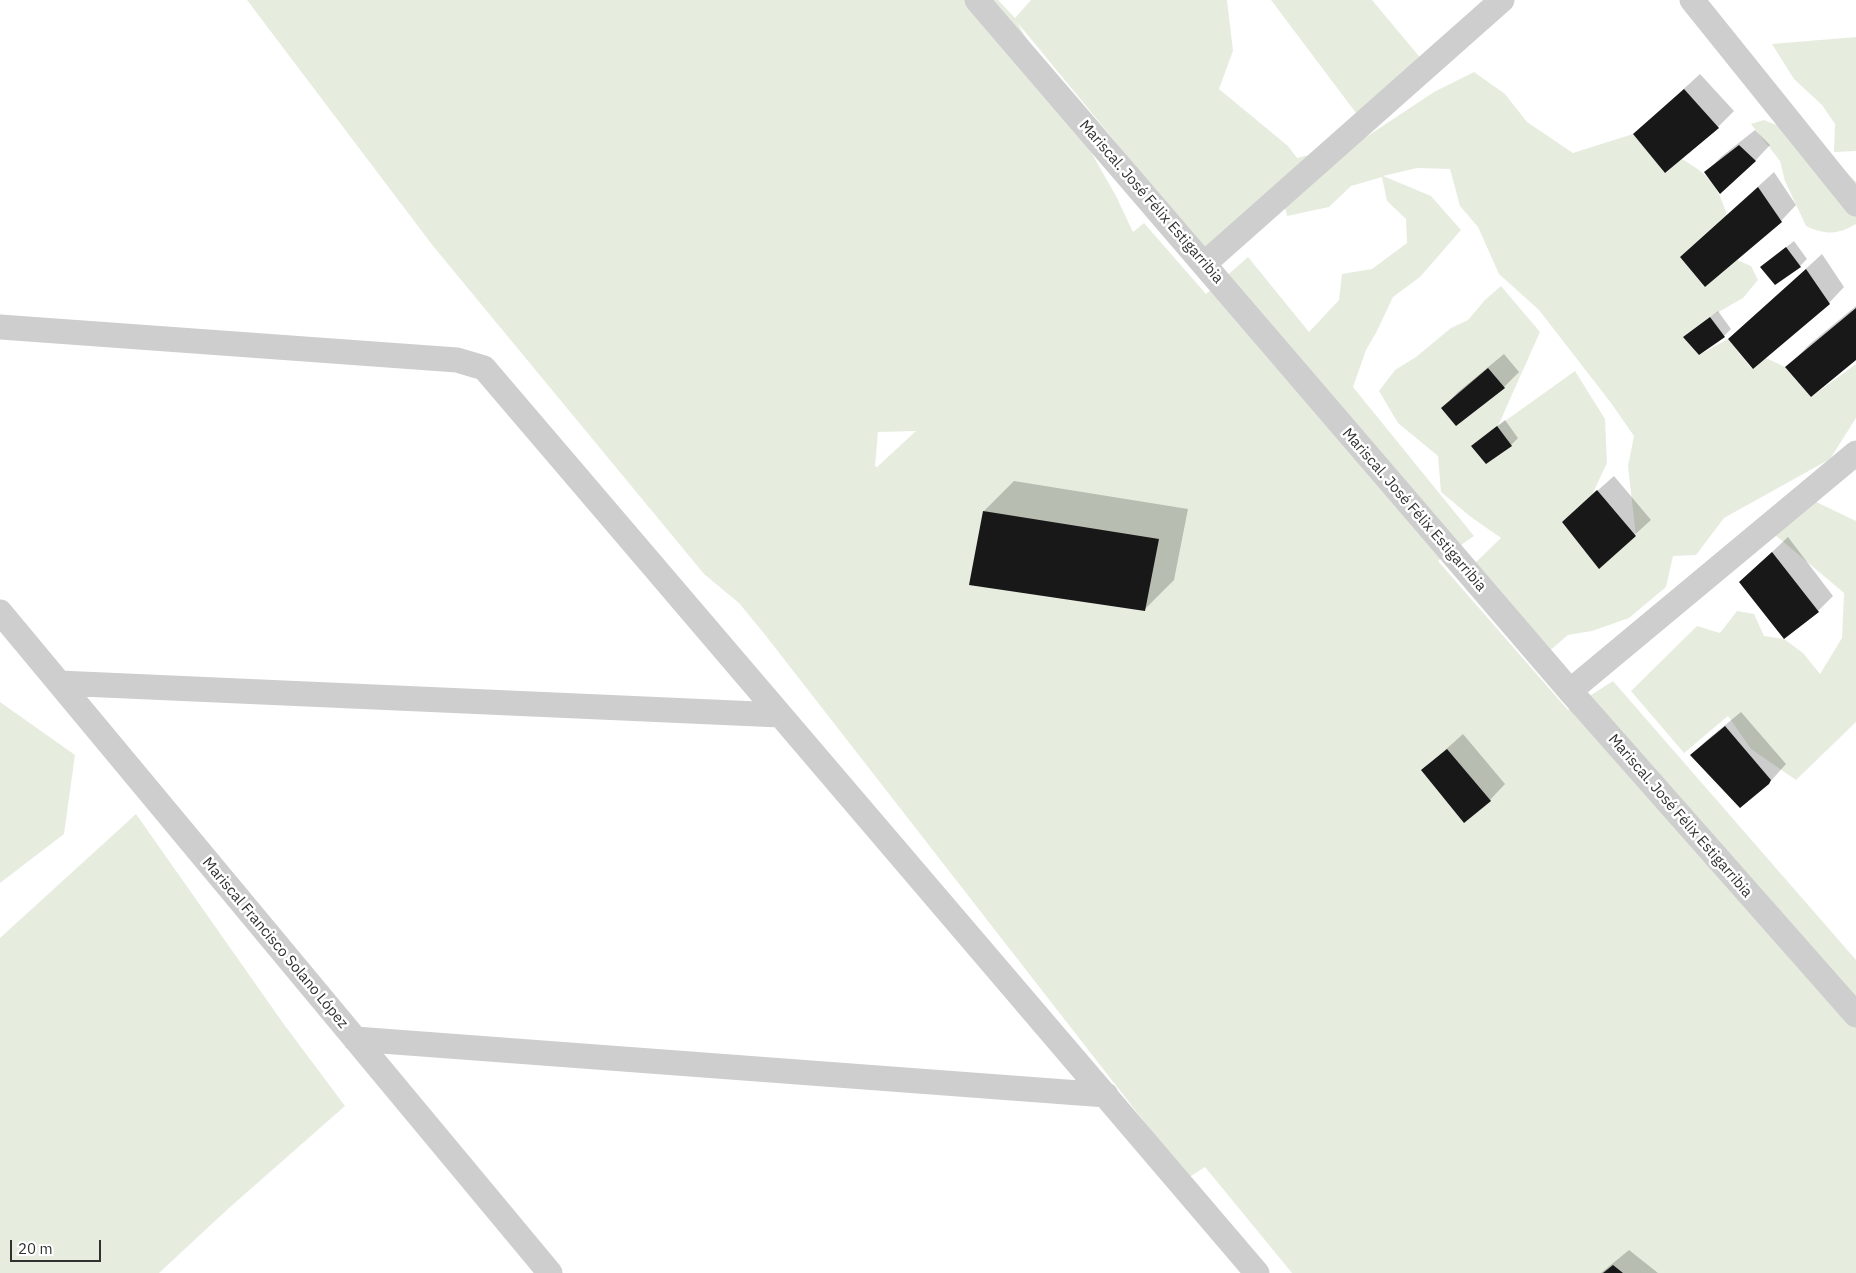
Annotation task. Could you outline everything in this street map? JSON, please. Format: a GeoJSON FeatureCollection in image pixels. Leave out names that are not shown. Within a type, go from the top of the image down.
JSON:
{"type":"FeatureCollection","features":[{"type":"Feature","properties":{"kind":"street","name":"Mariscal. José Félix Estigarribia"},"geometry":{"type":"LineString","coordinates":[[977,0],[1570,691],[1856,1015]]}},
{"type":"Feature","properties":{"kind":"street"},"geometry":{"type":"LineString","coordinates":[[1204,264],[1502,0]]}},
{"type":"Feature","properties":{"kind":"street"},"geometry":{"type":"LineString","coordinates":[[1692,0],[1856,204]]}},
{"type":"Feature","properties":{"kind":"street"},"geometry":{"type":"LineString","coordinates":[[0,327],[457,360],[484,368],[1257,1273]]}},
{"type":"Feature","properties":{"kind":"street"},"geometry":{"type":"LineString","coordinates":[[1570,691],[1856,453]]}},
{"type":"Feature","properties":{"kind":"street","name":"Mariscal Francisco Solano López"},"geometry":{"type":"LineString","coordinates":[[0,612],[550,1273]]}},
{"type":"Feature","properties":{"kind":"street"},"geometry":{"type":"LineString","coordinates":[[59,683],[780,715]]}},
{"type":"Feature","properties":{"kind":"street"},"geometry":{"type":"LineString","coordinates":[[355,1039],[1106,1096]]}},
{"type":"Feature","properties":{"kind":"shaded area"},"geometry":{"type":"Polygon","coordinates":[[[247,0],[998,0],[1015,18],[1031,0],[1227,0],[1233,51],[1219,89],[1288,146],[1297,158],[1357,143],[1434,92],[1474,72],[1505,94],[1527,122],[1573,153],[1633,134],[1665,173],[1682,159],[1706,176],[1716,188],[1727,215],[1680,257],[1705,287],[1737,260],[1751,266],[1758,280],[1743,298],[1710,317],[1684,337],[1699,355],[1728,339],[1752,369],[1766,358],[1785,367],[1811,397],[1856,364],[1856,418],[1830,459],[1724,518],[1696,555],[1673,556],[1666,587],[1629,618],[1592,631],[1568,635],[1548,652],[1473,565],[1501,538],[1471,517],[1441,492],[1438,456],[1398,423],[1379,391],[1395,370],[1416,357],[1451,328],[1468,320],[1485,300],[1501,286],[1540,332],[1498,426],[1575,371],[1605,419],[1607,463],[1592,495],[1562,522],[1599,568],[1636,536],[1628,466],[1634,436],[1611,403],[1539,310],[1499,274],[1478,227],[1460,206],[1450,169],[1417,168],[1383,176],[1431,196],[1461,230],[1420,277],[1393,297],[1366,350],[1353,387],[1474,536],[1438,561],[1568,710],[1613,681],[1856,960],[1856,1273],[1292,1273],[1205,1167],[1188,1178],[766,636],[739,603],[704,574],[433,246],[247,0]],[[1017,22],[1116,196],[1133,232],[1144,223],[1206,294],[1248,257],[1309,332],[1339,300],[1342,274],[1372,269],[1407,243],[1406,219],[1387,201],[1382,177],[1351,186],[1329,207],[1287,216],[1282,195],[1206,252],[1017,22]],[[916,431],[878,432],[875,466],[877,467],[916,431]]]}},
{"type":"Feature","properties":{"kind":"shaded area"},"geometry":{"type":"Polygon","coordinates":[[[1271,0],[1372,0],[1423,61],[1356,113],[1271,0]]]}},
{"type":"Feature","properties":{"kind":"shaded area"},"geometry":{"type":"Polygon","coordinates":[[[1856,37],[1856,151],[1834,152],[1835,124],[1822,105],[1794,79],[1772,44],[1856,37]]]}},
{"type":"Feature","properties":{"kind":"shaded area"},"geometry":{"type":"Polygon","coordinates":[[[1764,120],[1799,134],[1822,148],[1856,182],[1856,224],[1837,232],[1819,231],[1806,226],[1785,181],[1780,161],[1751,124],[1764,120]]]}},
{"type":"Feature","properties":{"kind":"shaded area"},"geometry":{"type":"Polygon","coordinates":[[[1812,500],[1856,521],[1856,722],[1796,780],[1751,749],[1728,716],[1684,753],[1631,691],[1697,626],[1720,633],[1737,611],[1754,614],[1764,636],[1784,639],[1803,653],[1820,674],[1842,638],[1844,593],[1774,534],[1812,500]]]}},
{"type":"Feature","properties":{"kind":"shaded area"},"geometry":{"type":"Polygon","coordinates":[[[0,702],[75,755],[64,834],[0,883],[0,702]]]}},
{"type":"Feature","properties":{"kind":"shaded area"},"geometry":{"type":"Polygon","coordinates":[[[136,814],[283,1023],[345,1106],[229,1208],[159,1273],[0,1273],[0,938],[136,814]]]}},
{"type":"Feature","properties":{"kind":"building"},"geometry":{"type":"Polygon","coordinates":[[[1684,89],[1719,128],[1665,173],[1633,134],[1684,89]]]}},
{"type":"Feature","properties":{"kind":"building"},"geometry":{"type":"Polygon","coordinates":[[[1739,145],[1756,161],[1720,194],[1704,172],[1739,145]]]}},
{"type":"Feature","properties":{"kind":"building"},"geometry":{"type":"Polygon","coordinates":[[[1758,187],[1782,222],[1705,287],[1680,257],[1758,187]]]}},
{"type":"Feature","properties":{"kind":"building"},"geometry":{"type":"Polygon","coordinates":[[[1786,247],[1801,267],[1775,285],[1760,267],[1786,247]]]}},
{"type":"Feature","properties":{"kind":"building"},"geometry":{"type":"Polygon","coordinates":[[[1806,269],[1830,304],[1753,369],[1728,339],[1806,269]]]}},
{"type":"Feature","properties":{"kind":"building"},"geometry":{"type":"Polygon","coordinates":[[[1856,308],[1856,360],[1811,397],[1785,367],[1856,308]]]}},
{"type":"Feature","properties":{"kind":"building"},"geometry":{"type":"Polygon","coordinates":[[[1710,317],[1725,337],[1699,355],[1683,337],[1710,317]]]}},
{"type":"Feature","properties":{"kind":"building"},"geometry":{"type":"Polygon","coordinates":[[[1488,368],[1505,388],[1456,426],[1441,408],[1488,368]]]}},
{"type":"Feature","properties":{"kind":"building"},"geometry":{"type":"Polygon","coordinates":[[[1497,426],[1512,446],[1486,464],[1471,446],[1497,426]]]}},
{"type":"Feature","properties":{"kind":"building"},"geometry":{"type":"Polygon","coordinates":[[[1597,490],[1636,536],[1599,569],[1562,522],[1597,490]]]}},
{"type":"Feature","properties":{"kind":"building"},"geometry":{"type":"Polygon","coordinates":[[[983,511],[1159,539],[1145,611],[969,585],[983,511]]]}},
{"type":"Feature","properties":{"kind":"building"},"geometry":{"type":"Polygon","coordinates":[[[1772,552],[1819,612],[1784,639],[1739,582],[1772,552]]]}},
{"type":"Feature","properties":{"kind":"building"},"geometry":{"type":"Polygon","coordinates":[[[1725,726],[1771,780],[1769,784],[1740,808],[1690,755],[1725,726]]]}},
{"type":"Feature","properties":{"kind":"building"},"geometry":{"type":"Polygon","coordinates":[[[1447,749],[1491,801],[1464,823],[1421,770],[1447,749]]]}},
{"type":"Feature","properties":{"kind":"building"},"geometry":{"type":"Polygon","coordinates":[[[1613,1265],[1623,1273],[1603,1273],[1613,1265]]]}}]}
